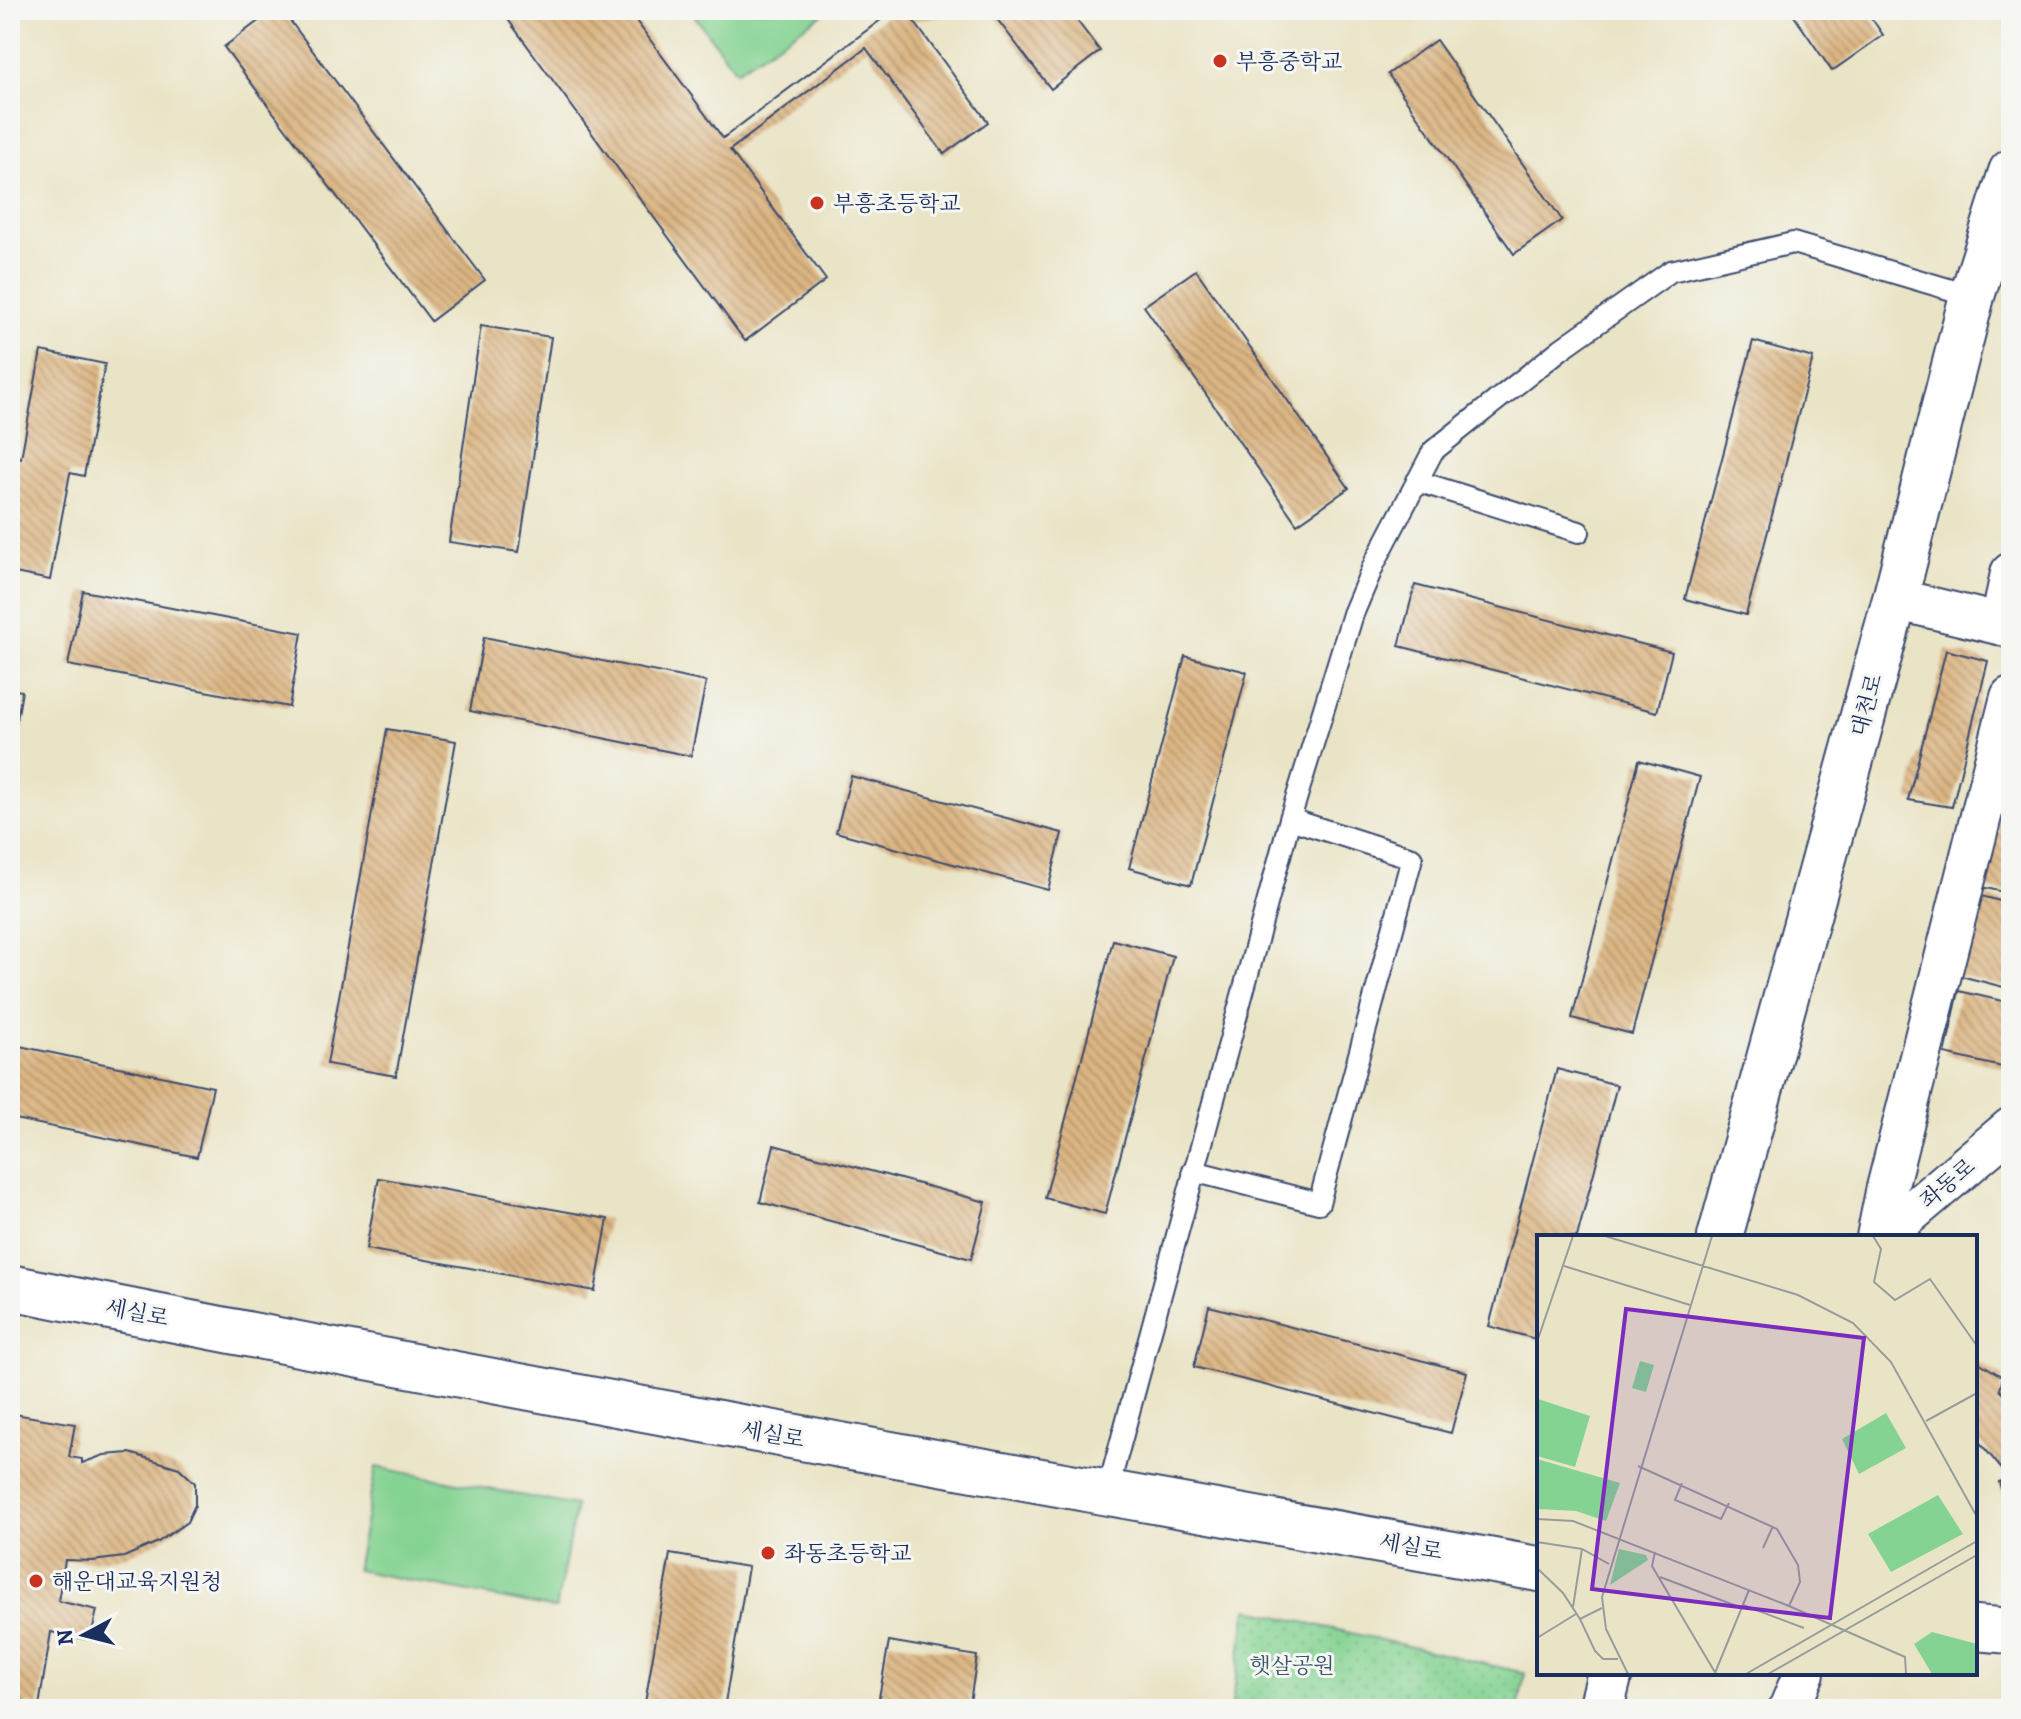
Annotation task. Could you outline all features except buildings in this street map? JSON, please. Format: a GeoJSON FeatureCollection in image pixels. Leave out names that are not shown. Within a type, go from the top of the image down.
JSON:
{"type":"FeatureCollection","features":[{"type":"Feature","properties":{"kind":"street","name":"대천로"},"geometry":{"type":"LineString","coordinates":[[1721,1235],[1895,599],[1972,296],[2011,172]]}},
{"type":"Feature","properties":{"kind":"street"},"geometry":{"type":"LineString","coordinates":[[1895,599],[2006,626],[2011,573]]}},
{"type":"Feature","properties":{"kind":"street"},"geometry":{"type":"LineString","coordinates":[[1880,1235],[1890,1177],[2011,697]]}},
{"type":"Feature","properties":{"kind":"street","name":"좌동로"},"geometry":{"type":"LineString","coordinates":[[1882,1235],[2011,1128]]}},
{"type":"Feature","properties":{"kind":"street","name":"세실로"},"geometry":{"type":"LineString","coordinates":[[10,1287],[344,1355],[1537,1569]]}},
{"type":"Feature","properties":{"kind":"street"},"geometry":{"type":"LineString","coordinates":[[1977,1628],[2011,1631]]}},
{"type":"Feature","properties":{"kind":"street"},"geometry":{"type":"LineString","coordinates":[[1601,1709],[1610,1675]]}},
{"type":"Feature","properties":{"kind":"street"},"geometry":{"type":"LineString","coordinates":[[1789,1709],[1803,1675]]}},
{"type":"Feature","properties":{"kind":"lane"},"geometry":{"type":"LineString","coordinates":[[1107,1493],[1290,819],[1353,614],[1375,562],[1433,451],[1561,349],[1671,271],[1793,243],[1972,296]]}},
{"type":"Feature","properties":{"kind":"lane"},"geometry":{"type":"LineString","coordinates":[[1417,481],[1579,532]]}},
{"type":"Feature","properties":{"kind":"lane"},"geometry":{"type":"LineString","coordinates":[[1193,1171],[1319,1203],[1412,858],[1290,819]]}},
{"type":"Feature","properties":{"kind":"green space"},"geometry":{"type":"Polygon","coordinates":[[[690,10],[829,10],[736,71],[690,10]]]}},
{"type":"Feature","properties":{"kind":"green space"},"geometry":{"type":"Polygon","coordinates":[[[376,1467],[576,1506],[556,1609],[356,1570],[376,1467]]]}},
{"type":"Feature","properties":{"kind":"green space","name":"햇살공원"},"geometry":{"type":"Polygon","coordinates":[[[1247,1609],[1525,1673],[1518,1709],[1231,1709],[1247,1609]]]}},
{"type":"Feature","properties":{"kind":"place","name":"부흥중학교"},"geometry":{"type":"Point","coordinates":[1220,61]}},
{"type":"Feature","properties":{"kind":"place","name":"부흥초등학교"},"geometry":{"type":"Point","coordinates":[817,203]}},
{"type":"Feature","properties":{"kind":"place","name":"좌동초등학교"},"geometry":{"type":"Point","coordinates":[768,1553]}},
{"type":"Feature","properties":{"kind":"place","name":"해운대교육지원청"},"geometry":{"type":"Point","coordinates":[36,1581]}}]}
